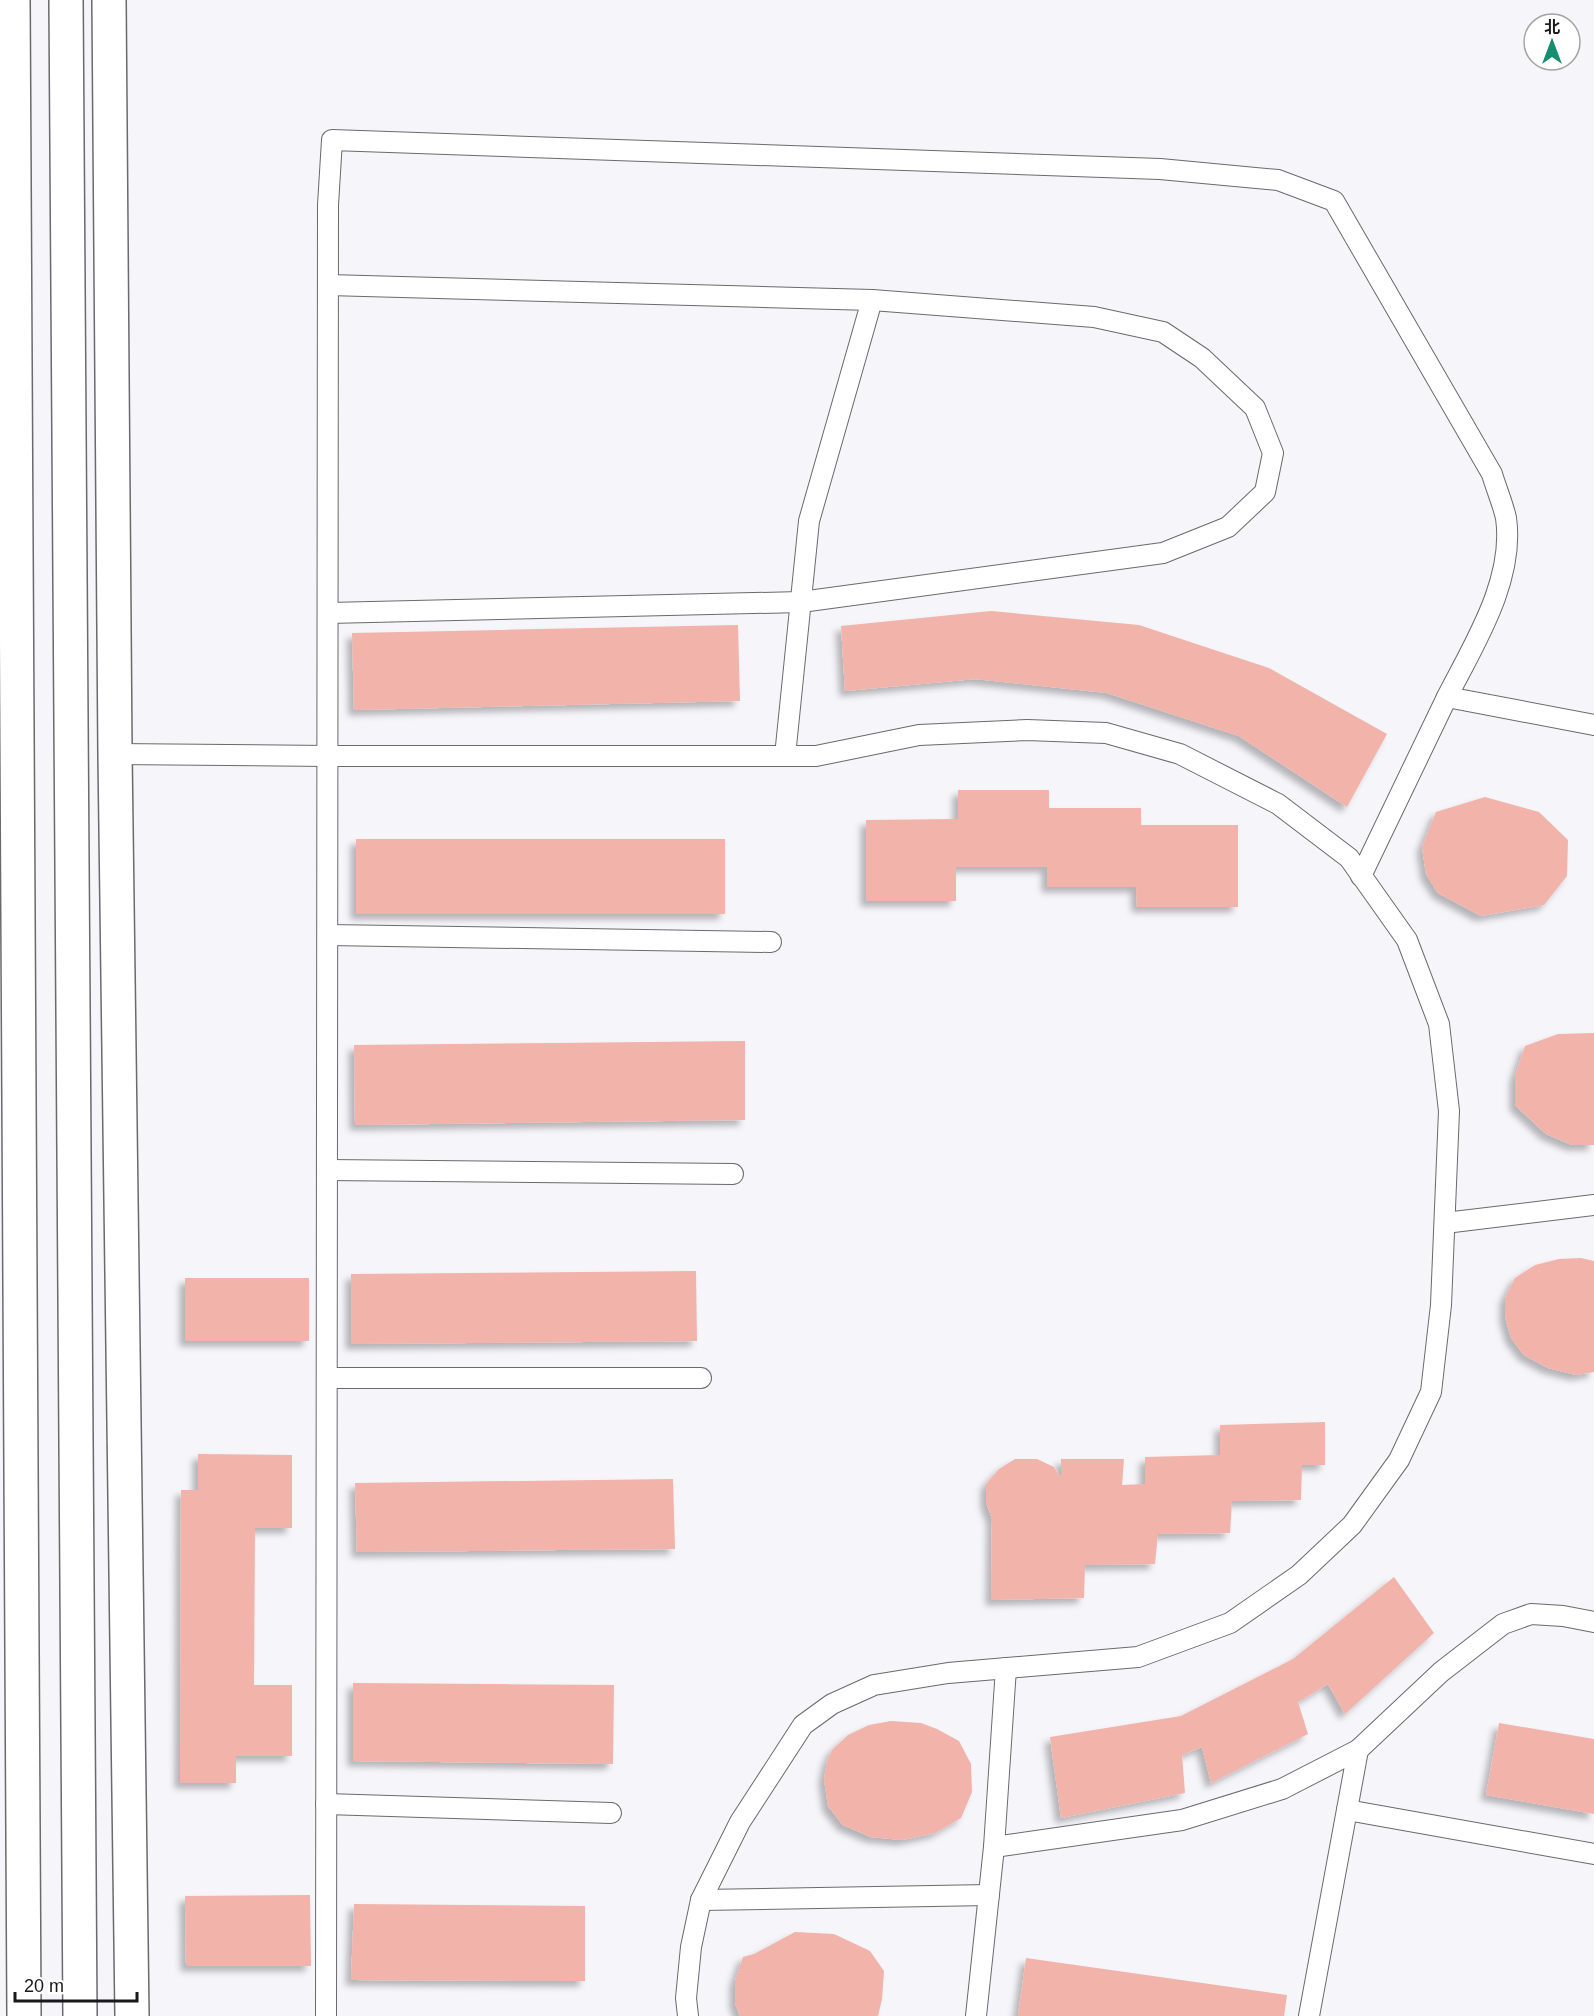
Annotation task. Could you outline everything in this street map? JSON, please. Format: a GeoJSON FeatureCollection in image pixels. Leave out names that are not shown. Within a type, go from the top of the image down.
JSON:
{"type":"FeatureCollection","features":[{"type":"Feature","properties":{"kind":"street"},"geometry":{"type":"LineString","coordinates":[[14,0],[24,2016]]}},
{"type":"Feature","properties":{"kind":"street"},"geometry":{"type":"LineString","coordinates":[[66,0],[80,2016]]}},
{"type":"Feature","properties":{"kind":"street"},"geometry":{"type":"LineString","coordinates":[[109,0],[115,754],[132,2016]]}},
{"type":"Feature","properties":{"kind":"lane"},"geometry":{"type":"LineString","coordinates":[[326,2016],[328,204],[332,140],[1160,169],[1278,180],[1334,201],[1492,474],[1506,519],[1506,558],[1490,613],[1447,697],[1362,876]]}},
{"type":"Feature","properties":{"kind":"lane"},"geometry":{"type":"LineString","coordinates":[[328,285],[872,300],[1094,317],[1163,332],[1202,358],[1255,408],[1273,453],[1265,492],[1228,527],[1163,553],[801,602],[328,613]]}},
{"type":"Feature","properties":{"kind":"lane"},"geometry":{"type":"LineString","coordinates":[[785,756],[809,521],[872,300]]}},
{"type":"Feature","properties":{"kind":"lane"},"geometry":{"type":"LineString","coordinates":[[1447,697],[1594,725]]}},
{"type":"Feature","properties":{"kind":"lane"},"geometry":{"type":"LineString","coordinates":[[115,754],[816,756],[919,735],[1027,730],[1106,733],[1180,754],[1278,804],[1349,858],[1407,940],[1439,1024],[1449,1111],[1441,1305],[1431,1392],[1399,1460],[1352,1525],[1299,1575],[1230,1623],[1138,1657],[948,1673],[874,1685],[832,1704],[803,1725],[740,1822],[700,1900],[691,1947],[686,1998],[688,2016]]}},
{"type":"Feature","properties":{"kind":"lane"},"geometry":{"type":"LineString","coordinates":[[328,934],[771,942]]}},
{"type":"Feature","properties":{"kind":"lane"},"geometry":{"type":"LineString","coordinates":[[327,1170],[733,1174]]}},
{"type":"Feature","properties":{"kind":"lane"},"geometry":{"type":"LineString","coordinates":[[1444,1223],[1594,1205]]}},
{"type":"Feature","properties":{"kind":"lane"},"geometry":{"type":"LineString","coordinates":[[327,1378],[701,1378]]}},
{"type":"Feature","properties":{"kind":"lane"},"geometry":{"type":"LineString","coordinates":[[994,1847],[1182,1820],[1282,1790],[1358,1750],[1441,1672],[1503,1624],[1531,1614],[1563,1616],[1594,1622]]}},
{"type":"Feature","properties":{"kind":"lane"},"geometry":{"type":"LineString","coordinates":[[976,2016],[994,1847],[1006,1668]]}},
{"type":"Feature","properties":{"kind":"lane"},"geometry":{"type":"LineString","coordinates":[[1309,2016],[1358,1750]]}},
{"type":"Feature","properties":{"kind":"lane"},"geometry":{"type":"LineString","coordinates":[[326,1804],[611,1813]]}},
{"type":"Feature","properties":{"kind":"lane"},"geometry":{"type":"LineString","coordinates":[[1347,1810],[1594,1854]]}},
{"type":"Feature","properties":{"kind":"lane"},"geometry":{"type":"LineString","coordinates":[[700,1900],[989,1895]]}},
{"type":"Feature","properties":{"kind":"building"},"geometry":{"type":"Polygon","coordinates":[[[991,611],[1139,625],[1269,668],[1387,734],[1347,807],[1239,736],[1107,693],[975,679],[845,691],[841,626],[991,611]]]}},
{"type":"Feature","properties":{"kind":"building"},"geometry":{"type":"Polygon","coordinates":[[[738,625],[740,701],[354,710],[352,633],[738,625]]]}},
{"type":"Feature","properties":{"kind":"building"},"geometry":{"type":"Polygon","coordinates":[[[958,790],[1049,790],[1049,808],[1141,808],[1141,825],[1238,825],[1238,907],[1137,907],[1136,887],[1047,887],[1047,867],[956,867],[956,901],[866,901],[866,820],[958,819],[958,790]]]}},
{"type":"Feature","properties":{"kind":"building"},"geometry":{"type":"Polygon","coordinates":[[[1485,797],[1539,812],[1568,840],[1567,876],[1544,905],[1481,916],[1438,893],[1426,874],[1422,847],[1436,812],[1485,797]]]}},
{"type":"Feature","properties":{"kind":"building"},"geometry":{"type":"Polygon","coordinates":[[[356,839],[725,839],[725,914],[356,914],[356,839]]]}},
{"type":"Feature","properties":{"kind":"building"},"geometry":{"type":"Polygon","coordinates":[[[1594,1033],[1594,1145],[1572,1145],[1546,1134],[1515,1105],[1515,1076],[1525,1046],[1558,1034],[1594,1033]]]}},
{"type":"Feature","properties":{"kind":"building"},"geometry":{"type":"Polygon","coordinates":[[[745,1041],[745,1120],[355,1125],[354,1045],[745,1041]]]}},
{"type":"Feature","properties":{"kind":"building"},"geometry":{"type":"Polygon","coordinates":[[[1581,1258],[1594,1261],[1594,1372],[1576,1375],[1548,1368],[1524,1355],[1511,1338],[1505,1317],[1505,1298],[1515,1278],[1535,1265],[1559,1259],[1581,1258]]]}},
{"type":"Feature","properties":{"kind":"building"},"geometry":{"type":"Polygon","coordinates":[[[696,1271],[697,1341],[351,1344],[351,1274],[696,1271]]]}},
{"type":"Feature","properties":{"kind":"building"},"geometry":{"type":"Polygon","coordinates":[[[185,1278],[309,1278],[309,1341],[185,1341],[185,1278]]]}},
{"type":"Feature","properties":{"kind":"building"},"geometry":{"type":"Polygon","coordinates":[[[1325,1422],[1325,1465],[1302,1465],[1301,1500],[1232,1501],[1230,1533],[1158,1534],[1155,1564],[1085,1565],[1084,1598],[991,1600],[992,1519],[986,1502],[986,1484],[999,1469],[1015,1459],[1037,1459],[1054,1467],[1061,1478],[1061,1459],[1124,1459],[1122,1485],[1145,1484],[1145,1457],[1220,1455],[1220,1425],[1325,1422]]]}},
{"type":"Feature","properties":{"kind":"building"},"geometry":{"type":"Polygon","coordinates":[[[198,1454],[292,1455],[292,1528],[255,1528],[254,1685],[292,1685],[292,1756],[236,1756],[236,1783],[180,1783],[181,1490],[198,1490],[198,1454]]]}},
{"type":"Feature","properties":{"kind":"building"},"geometry":{"type":"Polygon","coordinates":[[[673,1479],[675,1549],[357,1552],[355,1483],[673,1479]]]}},
{"type":"Feature","properties":{"kind":"building"},"geometry":{"type":"Polygon","coordinates":[[[1394,1577],[1434,1633],[1345,1714],[1328,1684],[1298,1702],[1308,1734],[1211,1783],[1202,1747],[1182,1755],[1185,1793],[1061,1818],[1050,1737],[1181,1716],[1293,1659],[1394,1577]]]}},
{"type":"Feature","properties":{"kind":"building"},"geometry":{"type":"Polygon","coordinates":[[[353,1683],[614,1685],[613,1764],[353,1761],[353,1683]]]}},
{"type":"Feature","properties":{"kind":"building"},"geometry":{"type":"Polygon","coordinates":[[[891,1721],[921,1723],[937,1729],[959,1741],[971,1764],[972,1792],[961,1818],[935,1833],[902,1840],[871,1837],[843,1825],[828,1806],[824,1779],[832,1750],[848,1735],[869,1725],[891,1721]]]}},
{"type":"Feature","properties":{"kind":"building"},"geometry":{"type":"Polygon","coordinates":[[[1499,1723],[1594,1739],[1594,1814],[1486,1795],[1499,1723]]]}},
{"type":"Feature","properties":{"kind":"building"},"geometry":{"type":"Polygon","coordinates":[[[310,1895],[311,1966],[186,1966],[185,1896],[310,1895]]]}},
{"type":"Feature","properties":{"kind":"building"},"geometry":{"type":"Polygon","coordinates":[[[354,1904],[585,1906],[585,1981],[351,1980],[354,1904]]]}},
{"type":"Feature","properties":{"kind":"building"},"geometry":{"type":"Polygon","coordinates":[[[795,1932],[834,1934],[870,1951],[884,1971],[878,2016],[740,2016],[735,2003],[735,1981],[743,1957],[754,1954],[795,1932]]]}},
{"type":"Feature","properties":{"kind":"building"},"geometry":{"type":"Polygon","coordinates":[[[1026,1958],[1287,1995],[1284,2016],[1018,2016],[1026,1958]]]}}]}
